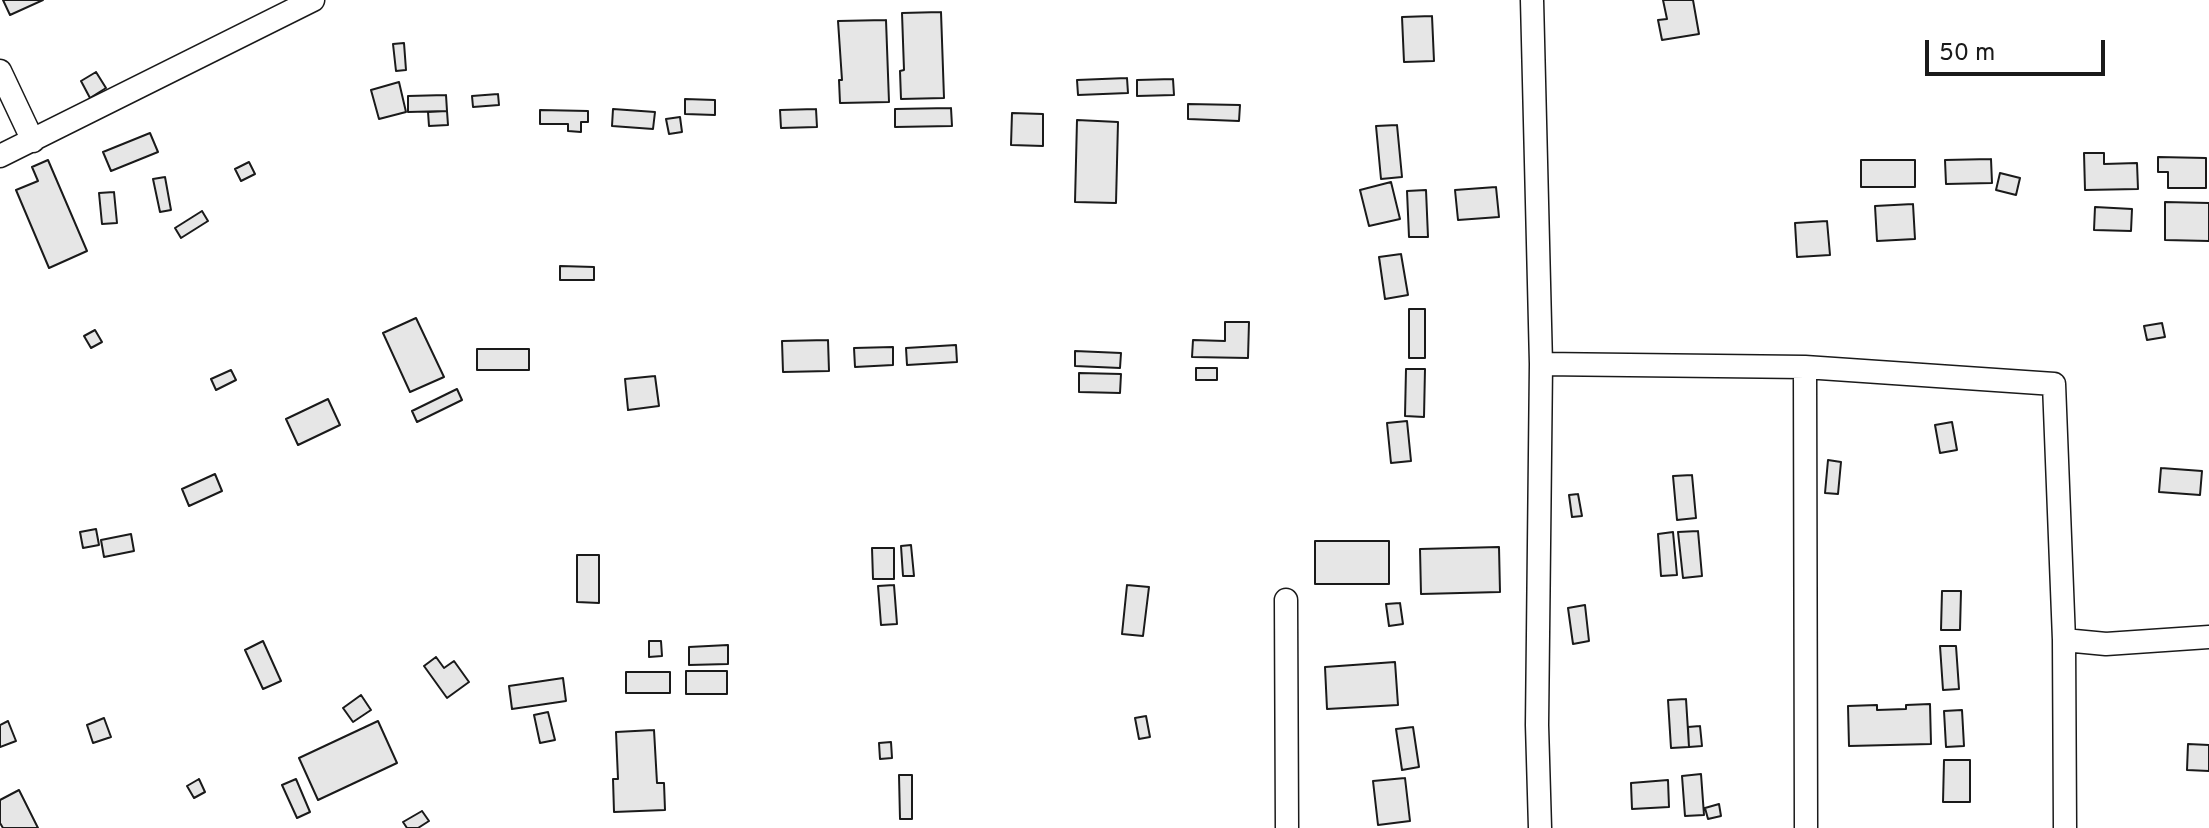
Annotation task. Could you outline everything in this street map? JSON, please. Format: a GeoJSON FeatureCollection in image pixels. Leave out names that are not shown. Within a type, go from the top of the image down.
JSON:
{"type":"FeatureCollection","features":[{"type":"Feature","properties":{"kind":"street"},"geometry":{"type":"LineString","coordinates":[[0,156],[313,0]]}},
{"type":"Feature","properties":{"kind":"street"},"geometry":{"type":"LineString","coordinates":[[1532,0],[1541,364],[1537,709],[1540,828]]}},
{"type":"Feature","properties":{"kind":"street"},"geometry":{"type":"LineString","coordinates":[[0,71],[33,141]]}},
{"type":"Feature","properties":{"kind":"street"},"geometry":{"type":"LineString","coordinates":[[1541,364],[1805,367],[2054,384],[2064,640],[2065,828]]}},
{"type":"Feature","properties":{"kind":"street"},"geometry":{"type":"LineString","coordinates":[[1805,367],[1806,828]]}},
{"type":"Feature","properties":{"kind":"street"},"geometry":{"type":"LineString","coordinates":[[1286,600],[1287,828]]}},
{"type":"Feature","properties":{"kind":"street"},"geometry":{"type":"LineString","coordinates":[[2064,640],[2106,644],[2209,637]]}},
{"type":"Feature","properties":{"kind":"building"},"geometry":{"type":"Polygon","coordinates":[[[3,0],[43,0],[10,15],[3,0]]]}},
{"type":"Feature","properties":{"kind":"building"},"geometry":{"type":"Polygon","coordinates":[[[1663,0],[1693,0],[1699,34],[1662,40],[1658,20],[1667,19],[1663,0]]]}},
{"type":"Feature","properties":{"kind":"building"},"geometry":{"type":"Polygon","coordinates":[[[941,12],[944,98],[901,99],[900,71],[904,70],[902,13],[941,12]]]}},
{"type":"Feature","properties":{"kind":"building"},"geometry":{"type":"Polygon","coordinates":[[[1432,16],[1434,61],[1404,62],[1402,17],[1432,16]]]}},
{"type":"Feature","properties":{"kind":"building"},"geometry":{"type":"Polygon","coordinates":[[[886,20],[889,102],[840,103],[839,80],[842,80],[838,21],[886,20]]]}},
{"type":"Feature","properties":{"kind":"building"},"geometry":{"type":"Polygon","coordinates":[[[404,43],[406,70],[396,71],[393,44],[404,43]]]}},
{"type":"Feature","properties":{"kind":"building"},"geometry":{"type":"Polygon","coordinates":[[[96,72],[106,88],[90,98],[81,81],[96,72]]]}},
{"type":"Feature","properties":{"kind":"building"},"geometry":{"type":"Polygon","coordinates":[[[1127,78],[1128,93],[1078,95],[1077,80],[1127,78]]]}},
{"type":"Feature","properties":{"kind":"building"},"geometry":{"type":"Polygon","coordinates":[[[1173,79],[1174,95],[1137,96],[1137,80],[1173,79]]]}},
{"type":"Feature","properties":{"kind":"building"},"geometry":{"type":"Polygon","coordinates":[[[399,82],[406,112],[379,119],[371,90],[399,82]]]}},
{"type":"Feature","properties":{"kind":"building"},"geometry":{"type":"Polygon","coordinates":[[[498,94],[499,105],[473,107],[472,96],[498,94]]]}},
{"type":"Feature","properties":{"kind":"building"},"geometry":{"type":"Polygon","coordinates":[[[446,95],[447,111],[408,112],[408,96],[446,95]]]}},
{"type":"Feature","properties":{"kind":"building"},"geometry":{"type":"Polygon","coordinates":[[[685,99],[715,100],[715,115],[685,114],[685,99]]]}},
{"type":"Feature","properties":{"kind":"building"},"geometry":{"type":"Polygon","coordinates":[[[1188,104],[1240,105],[1239,121],[1188,119],[1188,104]]]}},
{"type":"Feature","properties":{"kind":"building"},"geometry":{"type":"Polygon","coordinates":[[[951,108],[952,126],[895,127],[895,109],[951,108]]]}},
{"type":"Feature","properties":{"kind":"building"},"geometry":{"type":"Polygon","coordinates":[[[613,109],[655,112],[653,129],[612,126],[613,109]]]}},
{"type":"Feature","properties":{"kind":"building"},"geometry":{"type":"Polygon","coordinates":[[[816,109],[817,127],[781,128],[780,110],[816,109]]]}},
{"type":"Feature","properties":{"kind":"building"},"geometry":{"type":"Polygon","coordinates":[[[540,110],[588,111],[588,122],[581,122],[581,132],[568,131],[568,124],[540,124],[540,110]]]}},
{"type":"Feature","properties":{"kind":"building"},"geometry":{"type":"Polygon","coordinates":[[[447,111],[448,125],[429,126],[428,112],[447,111]]]}},
{"type":"Feature","properties":{"kind":"building"},"geometry":{"type":"Polygon","coordinates":[[[1012,113],[1043,114],[1043,146],[1011,145],[1012,113]]]}},
{"type":"Feature","properties":{"kind":"building"},"geometry":{"type":"Polygon","coordinates":[[[680,117],[682,132],[669,134],[666,119],[680,117]]]}},
{"type":"Feature","properties":{"kind":"building"},"geometry":{"type":"Polygon","coordinates":[[[1077,120],[1118,122],[1116,203],[1075,202],[1077,120]]]}},
{"type":"Feature","properties":{"kind":"building"},"geometry":{"type":"Polygon","coordinates":[[[1397,125],[1402,177],[1381,179],[1376,126],[1397,125]]]}},
{"type":"Feature","properties":{"kind":"building"},"geometry":{"type":"Polygon","coordinates":[[[150,133],[158,152],[111,171],[103,152],[150,133]]]}},
{"type":"Feature","properties":{"kind":"building"},"geometry":{"type":"Polygon","coordinates":[[[2084,153],[2104,153],[2104,164],[2137,163],[2138,189],[2085,190],[2084,153]]]}},
{"type":"Feature","properties":{"kind":"building"},"geometry":{"type":"Polygon","coordinates":[[[2158,157],[2206,158],[2206,188],[2168,188],[2168,172],[2158,172],[2158,157]]]}},
{"type":"Feature","properties":{"kind":"building"},"geometry":{"type":"Polygon","coordinates":[[[1991,159],[1992,183],[1946,184],[1945,160],[1991,159]]]}},
{"type":"Feature","properties":{"kind":"building"},"geometry":{"type":"Polygon","coordinates":[[[48,160],[87,251],[49,268],[16,190],[38,181],[32,167],[48,160]]]}},
{"type":"Feature","properties":{"kind":"building"},"geometry":{"type":"Polygon","coordinates":[[[1861,160],[1915,160],[1915,187],[1861,187],[1861,160]]]}},
{"type":"Feature","properties":{"kind":"building"},"geometry":{"type":"Polygon","coordinates":[[[249,162],[255,174],[241,181],[235,169],[249,162]]]}},
{"type":"Feature","properties":{"kind":"building"},"geometry":{"type":"Polygon","coordinates":[[[2000,173],[2020,178],[2016,195],[1996,190],[2000,173]]]}},
{"type":"Feature","properties":{"kind":"building"},"geometry":{"type":"Polygon","coordinates":[[[165,177],[171,210],[160,212],[153,179],[165,177]]]}},
{"type":"Feature","properties":{"kind":"building"},"geometry":{"type":"Polygon","coordinates":[[[1391,182],[1400,219],[1369,226],[1360,190],[1391,182]]]}},
{"type":"Feature","properties":{"kind":"building"},"geometry":{"type":"Polygon","coordinates":[[[1496,187],[1499,217],[1458,220],[1455,190],[1496,187]]]}},
{"type":"Feature","properties":{"kind":"building"},"geometry":{"type":"Polygon","coordinates":[[[1426,190],[1428,237],[1409,237],[1407,191],[1426,190]]]}},
{"type":"Feature","properties":{"kind":"building"},"geometry":{"type":"Polygon","coordinates":[[[114,192],[117,223],[102,224],[99,193],[114,192]]]}},
{"type":"Feature","properties":{"kind":"building"},"geometry":{"type":"Polygon","coordinates":[[[2165,202],[2209,203],[2209,241],[2165,240],[2165,202]]]}},
{"type":"Feature","properties":{"kind":"building"},"geometry":{"type":"Polygon","coordinates":[[[1913,204],[1915,239],[1877,241],[1875,206],[1913,204]]]}},
{"type":"Feature","properties":{"kind":"building"},"geometry":{"type":"Polygon","coordinates":[[[2095,207],[2132,209],[2131,231],[2094,230],[2095,207]]]}},
{"type":"Feature","properties":{"kind":"building"},"geometry":{"type":"Polygon","coordinates":[[[202,211],[208,221],[181,238],[175,228],[202,211]]]}},
{"type":"Feature","properties":{"kind":"building"},"geometry":{"type":"Polygon","coordinates":[[[1827,221],[1830,255],[1797,257],[1795,223],[1827,221]]]}},
{"type":"Feature","properties":{"kind":"building"},"geometry":{"type":"Polygon","coordinates":[[[1401,254],[1408,295],[1385,299],[1379,257],[1401,254]]]}},
{"type":"Feature","properties":{"kind":"building"},"geometry":{"type":"Polygon","coordinates":[[[560,266],[594,267],[594,280],[560,280],[560,266]]]}},
{"type":"Feature","properties":{"kind":"building"},"geometry":{"type":"Polygon","coordinates":[[[1409,309],[1425,309],[1425,358],[1409,358],[1409,309]]]}},
{"type":"Feature","properties":{"kind":"building"},"geometry":{"type":"Polygon","coordinates":[[[416,318],[444,377],[410,392],[383,333],[416,318]]]}},
{"type":"Feature","properties":{"kind":"building"},"geometry":{"type":"Polygon","coordinates":[[[1225,322],[1249,322],[1248,358],[1192,357],[1193,340],[1225,341],[1225,322]]]}},
{"type":"Feature","properties":{"kind":"building"},"geometry":{"type":"Polygon","coordinates":[[[2162,323],[2165,337],[2147,340],[2144,326],[2162,323]]]}},
{"type":"Feature","properties":{"kind":"building"},"geometry":{"type":"Polygon","coordinates":[[[95,330],[102,342],[91,348],[84,336],[95,330]]]}},
{"type":"Feature","properties":{"kind":"building"},"geometry":{"type":"Polygon","coordinates":[[[828,340],[829,371],[783,372],[782,341],[828,340]]]}},
{"type":"Feature","properties":{"kind":"building"},"geometry":{"type":"Polygon","coordinates":[[[956,345],[957,362],[907,365],[906,348],[956,345]]]}},
{"type":"Feature","properties":{"kind":"building"},"geometry":{"type":"Polygon","coordinates":[[[893,347],[893,365],[855,367],[854,348],[893,347]]]}},
{"type":"Feature","properties":{"kind":"building"},"geometry":{"type":"Polygon","coordinates":[[[477,349],[529,349],[529,370],[477,370],[477,349]]]}},
{"type":"Feature","properties":{"kind":"building"},"geometry":{"type":"Polygon","coordinates":[[[1075,351],[1121,353],[1120,368],[1075,366],[1075,351]]]}},
{"type":"Feature","properties":{"kind":"building"},"geometry":{"type":"Polygon","coordinates":[[[1196,368],[1217,368],[1217,380],[1196,380],[1196,368]]]}},
{"type":"Feature","properties":{"kind":"building"},"geometry":{"type":"Polygon","coordinates":[[[1406,369],[1425,369],[1424,417],[1405,416],[1406,369]]]}},
{"type":"Feature","properties":{"kind":"building"},"geometry":{"type":"Polygon","coordinates":[[[231,370],[236,380],[216,390],[211,379],[231,370]]]}},
{"type":"Feature","properties":{"kind":"building"},"geometry":{"type":"Polygon","coordinates":[[[1079,373],[1121,374],[1120,393],[1079,392],[1079,373]]]}},
{"type":"Feature","properties":{"kind":"building"},"geometry":{"type":"Polygon","coordinates":[[[655,376],[659,406],[628,410],[625,379],[655,376]]]}},
{"type":"Feature","properties":{"kind":"building"},"geometry":{"type":"Polygon","coordinates":[[[457,389],[462,400],[417,422],[412,411],[457,389]]]}},
{"type":"Feature","properties":{"kind":"building"},"geometry":{"type":"Polygon","coordinates":[[[328,399],[340,425],[298,445],[286,419],[328,399]]]}},
{"type":"Feature","properties":{"kind":"building"},"geometry":{"type":"Polygon","coordinates":[[[1407,421],[1411,461],[1391,463],[1387,423],[1407,421]]]}},
{"type":"Feature","properties":{"kind":"building"},"geometry":{"type":"Polygon","coordinates":[[[1952,422],[1957,450],[1940,453],[1935,425],[1952,422]]]}},
{"type":"Feature","properties":{"kind":"building"},"geometry":{"type":"Polygon","coordinates":[[[1828,460],[1841,462],[1838,494],[1825,493],[1828,460]]]}},
{"type":"Feature","properties":{"kind":"building"},"geometry":{"type":"Polygon","coordinates":[[[2161,468],[2202,471],[2200,495],[2159,492],[2161,468]]]}},
{"type":"Feature","properties":{"kind":"building"},"geometry":{"type":"Polygon","coordinates":[[[215,474],[222,491],[189,506],[182,489],[215,474]]]}},
{"type":"Feature","properties":{"kind":"building"},"geometry":{"type":"Polygon","coordinates":[[[1692,475],[1696,518],[1677,520],[1673,476],[1692,475]]]}},
{"type":"Feature","properties":{"kind":"building"},"geometry":{"type":"Polygon","coordinates":[[[1578,494],[1582,516],[1572,517],[1569,495],[1578,494]]]}},
{"type":"Feature","properties":{"kind":"building"},"geometry":{"type":"Polygon","coordinates":[[[96,529],[99,545],[83,548],[80,532],[96,529]]]}},
{"type":"Feature","properties":{"kind":"building"},"geometry":{"type":"Polygon","coordinates":[[[1698,531],[1702,576],[1683,578],[1678,532],[1698,531]]]}},
{"type":"Feature","properties":{"kind":"building"},"geometry":{"type":"Polygon","coordinates":[[[1673,532],[1677,575],[1661,576],[1658,534],[1673,532]]]}},
{"type":"Feature","properties":{"kind":"building"},"geometry":{"type":"Polygon","coordinates":[[[131,534],[134,551],[104,557],[101,540],[131,534]]]}},
{"type":"Feature","properties":{"kind":"building"},"geometry":{"type":"Polygon","coordinates":[[[1315,541],[1389,541],[1389,584],[1315,584],[1315,541]]]}},
{"type":"Feature","properties":{"kind":"building"},"geometry":{"type":"Polygon","coordinates":[[[911,545],[914,576],[903,576],[901,546],[911,545]]]}},
{"type":"Feature","properties":{"kind":"building"},"geometry":{"type":"Polygon","coordinates":[[[1499,547],[1500,592],[1421,594],[1420,549],[1499,547]]]}},
{"type":"Feature","properties":{"kind":"building"},"geometry":{"type":"Polygon","coordinates":[[[872,548],[894,548],[894,579],[873,579],[872,548]]]}},
{"type":"Feature","properties":{"kind":"building"},"geometry":{"type":"Polygon","coordinates":[[[577,555],[599,555],[599,603],[577,602],[577,555]]]}},
{"type":"Feature","properties":{"kind":"building"},"geometry":{"type":"Polygon","coordinates":[[[894,585],[897,624],[881,625],[878,586],[894,585]]]}},
{"type":"Feature","properties":{"kind":"building"},"geometry":{"type":"Polygon","coordinates":[[[1127,585],[1149,587],[1143,636],[1122,634],[1127,585]]]}},
{"type":"Feature","properties":{"kind":"building"},"geometry":{"type":"Polygon","coordinates":[[[1942,591],[1961,591],[1960,630],[1941,630],[1942,591]]]}},
{"type":"Feature","properties":{"kind":"building"},"geometry":{"type":"Polygon","coordinates":[[[1400,603],[1403,624],[1389,626],[1386,604],[1400,603]]]}},
{"type":"Feature","properties":{"kind":"building"},"geometry":{"type":"Polygon","coordinates":[[[1585,605],[1589,641],[1573,644],[1568,608],[1585,605]]]}},
{"type":"Feature","properties":{"kind":"building"},"geometry":{"type":"Polygon","coordinates":[[[263,641],[281,681],[263,689],[245,650],[263,641]]]}},
{"type":"Feature","properties":{"kind":"building"},"geometry":{"type":"Polygon","coordinates":[[[649,641],[661,641],[662,656],[649,657],[649,641]]]}},
{"type":"Feature","properties":{"kind":"building"},"geometry":{"type":"Polygon","coordinates":[[[728,645],[728,664],[689,665],[689,647],[728,645]]]}},
{"type":"Feature","properties":{"kind":"building"},"geometry":{"type":"Polygon","coordinates":[[[1940,646],[1956,646],[1959,689],[1943,690],[1940,646]]]}},
{"type":"Feature","properties":{"kind":"building"},"geometry":{"type":"Polygon","coordinates":[[[436,657],[444,668],[454,661],[469,682],[447,698],[424,666],[436,657]]]}},
{"type":"Feature","properties":{"kind":"building"},"geometry":{"type":"Polygon","coordinates":[[[1395,662],[1398,705],[1327,709],[1325,667],[1395,662]]]}},
{"type":"Feature","properties":{"kind":"building"},"geometry":{"type":"Polygon","coordinates":[[[686,671],[727,671],[727,694],[686,694],[686,671]]]}},
{"type":"Feature","properties":{"kind":"building"},"geometry":{"type":"Polygon","coordinates":[[[626,672],[670,672],[670,693],[626,693],[626,672]]]}},
{"type":"Feature","properties":{"kind":"building"},"geometry":{"type":"Polygon","coordinates":[[[563,678],[566,701],[512,709],[509,686],[563,678]]]}},
{"type":"Feature","properties":{"kind":"building"},"geometry":{"type":"Polygon","coordinates":[[[361,695],[371,710],[353,722],[343,708],[361,695]]]}},
{"type":"Feature","properties":{"kind":"building"},"geometry":{"type":"Polygon","coordinates":[[[1686,699],[1689,747],[1671,748],[1668,700],[1686,699]]]}},
{"type":"Feature","properties":{"kind":"building"},"geometry":{"type":"Polygon","coordinates":[[[1930,704],[1931,744],[1849,746],[1848,706],[1877,705],[1877,710],[1930,704]]]}},
{"type":"Feature","properties":{"kind":"building"},"geometry":{"type":"Polygon","coordinates":[[[1962,710],[1964,746],[1946,747],[1944,711],[1962,710]]]}},
{"type":"Feature","properties":{"kind":"building"},"geometry":{"type":"Polygon","coordinates":[[[548,712],[555,740],[540,743],[534,715],[548,712]]]}},
{"type":"Feature","properties":{"kind":"building"},"geometry":{"type":"Polygon","coordinates":[[[1146,716],[1150,737],[1139,739],[1135,718],[1146,716]]]}},
{"type":"Feature","properties":{"kind":"building"},"geometry":{"type":"Polygon","coordinates":[[[104,718],[111,737],[93,743],[87,725],[104,718]]]}},
{"type":"Feature","properties":{"kind":"building"},"geometry":{"type":"Polygon","coordinates":[[[8,721],[16,741],[0,747],[0,725],[8,721]]]}},
{"type":"Feature","properties":{"kind":"building"},"geometry":{"type":"Polygon","coordinates":[[[378,721],[397,763],[318,800],[299,758],[378,721]]]}},
{"type":"Feature","properties":{"kind":"building"},"geometry":{"type":"Polygon","coordinates":[[[1700,726],[1702,746],[1689,747],[1688,727],[1700,726]]]}},
{"type":"Feature","properties":{"kind":"building"},"geometry":{"type":"Polygon","coordinates":[[[1413,727],[1419,767],[1402,770],[1396,729],[1413,727]]]}},
{"type":"Feature","properties":{"kind":"building"},"geometry":{"type":"Polygon","coordinates":[[[654,730],[657,783],[664,783],[665,810],[614,812],[613,779],[618,779],[616,732],[654,730]]]}},
{"type":"Feature","properties":{"kind":"building"},"geometry":{"type":"Polygon","coordinates":[[[891,742],[892,758],[880,759],[879,743],[891,742]]]}},
{"type":"Feature","properties":{"kind":"building"},"geometry":{"type":"Polygon","coordinates":[[[2188,744],[2209,745],[2209,771],[2187,770],[2188,744]]]}},
{"type":"Feature","properties":{"kind":"building"},"geometry":{"type":"Polygon","coordinates":[[[1944,760],[1970,760],[1970,802],[1943,802],[1944,760]]]}},
{"type":"Feature","properties":{"kind":"building"},"geometry":{"type":"Polygon","coordinates":[[[1701,774],[1704,815],[1685,816],[1682,776],[1701,774]]]}},
{"type":"Feature","properties":{"kind":"building"},"geometry":{"type":"Polygon","coordinates":[[[899,775],[912,775],[912,819],[900,819],[899,775]]]}},
{"type":"Feature","properties":{"kind":"building"},"geometry":{"type":"Polygon","coordinates":[[[1405,778],[1410,821],[1378,825],[1373,781],[1405,778]]]}},
{"type":"Feature","properties":{"kind":"building"},"geometry":{"type":"Polygon","coordinates":[[[199,779],[205,792],[194,798],[187,786],[199,779]]]}},
{"type":"Feature","properties":{"kind":"building"},"geometry":{"type":"Polygon","coordinates":[[[296,779],[310,812],[297,818],[282,785],[296,779]]]}},
{"type":"Feature","properties":{"kind":"building"},"geometry":{"type":"Polygon","coordinates":[[[1668,780],[1669,807],[1632,809],[1631,783],[1668,780]]]}},
{"type":"Feature","properties":{"kind":"building"},"geometry":{"type":"Polygon","coordinates":[[[19,790],[38,828],[3,828],[0,823],[0,800],[19,790]]]}},
{"type":"Feature","properties":{"kind":"building"},"geometry":{"type":"Polygon","coordinates":[[[1719,804],[1721,816],[1708,819],[1705,808],[1719,804]]]}},
{"type":"Feature","properties":{"kind":"building"},"geometry":{"type":"Polygon","coordinates":[[[422,811],[429,821],[418,828],[407,828],[403,822],[422,811]]]}}]}
